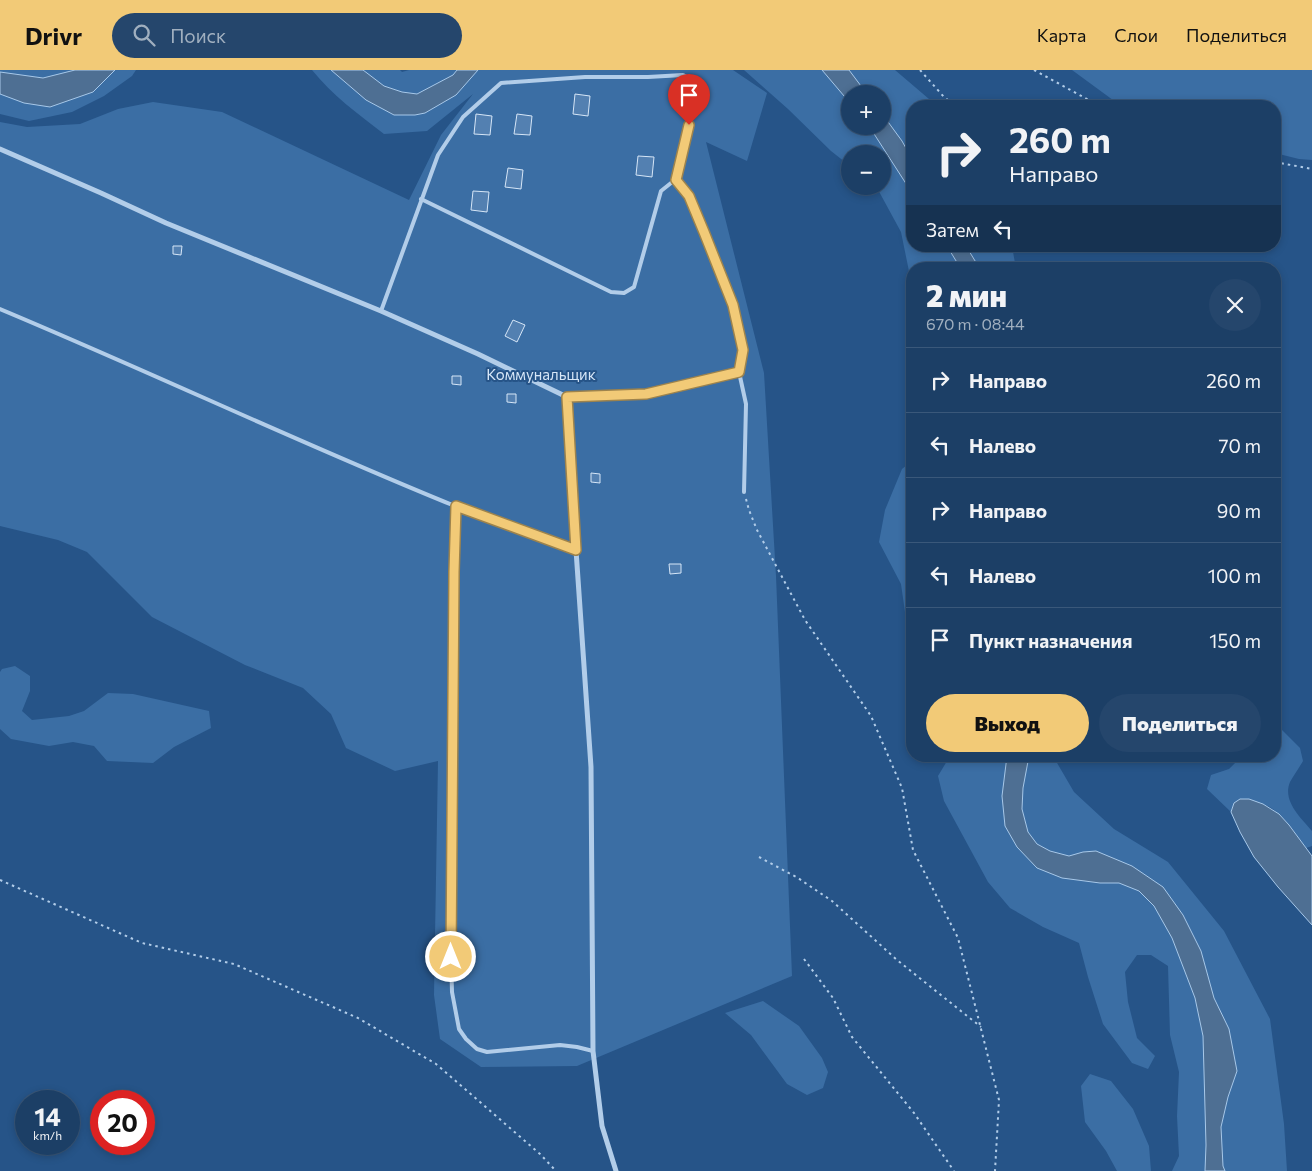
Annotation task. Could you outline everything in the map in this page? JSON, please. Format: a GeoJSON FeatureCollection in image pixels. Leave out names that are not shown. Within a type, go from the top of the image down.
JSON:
{"type":"FeatureCollection","features":[{"type":"Feature","properties":{"kind":"street"},"geometry":{"type":"LineString","coordinates":[[0,149],[166,223],[381,311],[478,354],[567,397],[591,767],[593,1051],[602,1126],[616,1171]]}},
{"type":"Feature","properties":{"kind":"lane"},"geometry":{"type":"LineString","coordinates":[[381,311],[421,199],[438,155],[463,117],[501,84],[542,80],[683,75],[694,81],[698,89],[676,180],[661,191],[634,287],[624,293],[611,292],[421,199]]}},
{"type":"Feature","properties":{"kind":"lane"},"geometry":{"type":"LineString","coordinates":[[676,180],[689,196],[733,305],[743,350],[739,372],[746,404],[744,492]]}},
{"type":"Feature","properties":{"kind":"lane"},"geometry":{"type":"LineString","coordinates":[[0,309],[178,385],[285,434],[456,506],[576,550]]}},
{"type":"Feature","properties":{"kind":"lane"},"geometry":{"type":"LineString","coordinates":[[567,397],[646,394],[739,372]]}},
{"type":"Feature","properties":{"kind":"lane"},"geometry":{"type":"LineString","coordinates":[[456,506],[451,957],[452,992],[459,1029],[477,1049],[487,1052],[560,1045],[593,1051]]}},
{"type":"Feature","properties":{"kind":"path"},"geometry":{"type":"LineString","coordinates":[[920,70],[948,100]]}},
{"type":"Feature","properties":{"kind":"path"},"geometry":{"type":"LineString","coordinates":[[1034,70],[1089,100]]}},
{"type":"Feature","properties":{"kind":"path"},"geometry":{"type":"LineString","coordinates":[[1281,163],[1312,169]]}},
{"type":"Feature","properties":{"kind":"path"},"geometry":{"type":"LineString","coordinates":[[744,492],[757,530],[805,620],[871,716],[902,788],[913,850],[958,938],[999,1100],[995,1171]]}},
{"type":"Feature","properties":{"kind":"path"},"geometry":{"type":"LineString","coordinates":[[759,857],[798,878],[832,901],[898,960],[981,1027]]}},
{"type":"Feature","properties":{"kind":"path"},"geometry":{"type":"LineString","coordinates":[[0,880],[142,943],[234,964],[358,1018],[436,1064],[540,1154],[556,1171]]}},
{"type":"Feature","properties":{"kind":"path"},"geometry":{"type":"LineString","coordinates":[[804,959],[833,998],[852,1037],[914,1114],[954,1171]]}},
{"type":"Feature","properties":{"kind":"green space"},"geometry":{"type":"Polygon","coordinates":[[[0,70],[136,70],[132,76],[104,96],[72,112],[29,121],[0,114],[0,70]]]}},
{"type":"Feature","properties":{"kind":"green space","name":"Коммунальщик"},"geometry":{"type":"Polygon","coordinates":[[[312,70],[400,70],[402,72],[409,70],[733,70],[767,93],[747,161],[706,142],[764,373],[776,576],[792,976],[577,1066],[481,1067],[440,1039],[434,995],[438,761],[395,771],[346,748],[331,714],[303,688],[245,665],[152,617],[87,552],[58,540],[0,526],[0,122],[27,127],[80,124],[118,109],[153,102],[222,112],[409,200],[441,135],[473,94],[427,131],[384,134],[337,96],[312,70]]]}},
{"type":"Feature","properties":{"kind":"green space"},"geometry":{"type":"Polygon","coordinates":[[[744,70],[895,70],[930,100],[906,100],[906,252],[1013,252],[1015,262],[907,262],[901,232],[881,195],[891,195],[891,145],[841,145],[841,159],[744,70]]]}},
{"type":"Feature","properties":{"kind":"green space"},"geometry":{"type":"Polygon","coordinates":[[[1072,70],[1312,70],[1312,160],[1281,154],[1281,100],[1113,100],[1072,70]]]}},
{"type":"Feature","properties":{"kind":"green space"},"geometry":{"type":"Polygon","coordinates":[[[906,466],[906,619],[901,584],[879,542],[885,510],[902,469],[906,466]]]}},
{"type":"Feature","properties":{"kind":"green space"},"geometry":{"type":"Polygon","coordinates":[[[15,666],[30,676],[30,691],[22,711],[32,720],[69,716],[84,711],[108,693],[133,694],[209,711],[211,728],[174,747],[153,763],[107,761],[94,746],[73,742],[49,746],[11,739],[0,729],[0,672],[2,669],[15,666]]]}},
{"type":"Feature","properties":{"kind":"green space"},"geometry":{"type":"Polygon","coordinates":[[[1281,729],[1300,748],[1303,761],[1290,782],[1288,789],[1294,809],[1312,831],[1312,846],[1306,848],[1287,822],[1268,806],[1255,803],[1234,803],[1231,812],[1207,789],[1211,775],[1229,769],[1236,762],[1281,762],[1281,729]]]}},
{"type":"Feature","properties":{"kind":"green space"},"geometry":{"type":"Polygon","coordinates":[[[946,762],[1056,762],[1074,792],[1114,829],[1168,862],[1224,931],[1270,1019],[1284,1124],[1287,1171],[1172,1171],[1179,1156],[1177,1116],[1179,1072],[1170,1035],[1168,966],[1151,955],[1137,955],[1125,972],[1128,1002],[1137,1038],[1155,1056],[1148,1069],[1132,1063],[1103,1024],[1079,943],[1043,927],[1010,908],[988,882],[944,801],[938,776],[946,762]]]}},
{"type":"Feature","properties":{"kind":"green space"},"geometry":{"type":"Polygon","coordinates":[[[763,1001],[799,1026],[822,1058],[828,1072],[823,1088],[807,1095],[787,1084],[751,1035],[725,1013],[763,1001]]]}},
{"type":"Feature","properties":{"kind":"green space"},"geometry":{"type":"Polygon","coordinates":[[[1090,1074],[1111,1081],[1133,1109],[1149,1146],[1151,1171],[1117,1171],[1106,1151],[1085,1122],[1081,1086],[1090,1074]]]}},
{"type":"Feature","properties":{"kind":"shaded area"},"geometry":{"type":"Polygon","coordinates":[[[75,70],[115,70],[93,92],[50,107],[24,103],[0,94],[0,72],[43,78],[75,70]]]}},
{"type":"Feature","properties":{"kind":"shaded area"},"geometry":{"type":"Polygon","coordinates":[[[331,70],[363,70],[384,86],[402,92],[417,94],[453,75],[457,70],[478,70],[456,95],[425,113],[394,115],[366,100],[331,70]]]}},
{"type":"Feature","properties":{"kind":"shaded area"},"geometry":{"type":"Polygon","coordinates":[[[822,70],[849,70],[860,85],[841,85],[841,92],[822,70]]]}},
{"type":"Feature","properties":{"kind":"shaded area"},"geometry":{"type":"Polygon","coordinates":[[[891,126],[906,148],[906,184],[891,160],[891,145],[881,145],[875,135],[891,135],[891,126]]]}},
{"type":"Feature","properties":{"kind":"shaded area"},"geometry":{"type":"Polygon","coordinates":[[[951,252],[970,252],[976,262],[957,262],[951,252]]]}},
{"type":"Feature","properties":{"kind":"shaded area"},"geometry":{"type":"Polygon","coordinates":[[[1006,762],[1028,762],[1023,788],[1022,809],[1028,832],[1037,844],[1050,851],[1069,856],[1096,851],[1132,866],[1163,887],[1183,915],[1201,951],[1214,998],[1229,1029],[1237,1071],[1228,1097],[1221,1127],[1223,1166],[1225,1171],[1205,1171],[1203,1036],[1195,998],[1172,938],[1154,906],[1139,891],[1119,883],[1100,883],[1062,878],[1037,868],[1017,847],[1005,826],[1002,796],[1006,762]]]}},
{"type":"Feature","properties":{"kind":"shaded area"},"geometry":{"type":"Polygon","coordinates":[[[1240,799],[1249,799],[1263,804],[1279,814],[1312,856],[1312,925],[1254,857],[1231,812],[1234,803],[1240,799]]]}},
{"type":"Feature","properties":{"kind":"building"},"geometry":{"type":"Polygon","coordinates":[[[575,94],[590,96],[588,116],[573,114],[575,94]]]}},
{"type":"Feature","properties":{"kind":"building"},"geometry":{"type":"Polygon","coordinates":[[[476,114],[492,116],[490,135],[474,134],[476,114]]]}},
{"type":"Feature","properties":{"kind":"building"},"geometry":{"type":"Polygon","coordinates":[[[517,114],[532,116],[530,135],[514,134],[517,114]]]}},
{"type":"Feature","properties":{"kind":"building"},"geometry":{"type":"Polygon","coordinates":[[[638,156],[654,157],[652,177],[636,175],[638,156]]]}},
{"type":"Feature","properties":{"kind":"building"},"geometry":{"type":"Polygon","coordinates":[[[508,168],[523,170],[521,189],[505,187],[508,168]]]}},
{"type":"Feature","properties":{"kind":"building"},"geometry":{"type":"Polygon","coordinates":[[[473,191],[489,192],[487,212],[471,210],[473,191]]]}},
{"type":"Feature","properties":{"kind":"building"},"geometry":{"type":"Polygon","coordinates":[[[173,246],[182,246],[181,255],[173,254],[173,246]]]}},
{"type":"Feature","properties":{"kind":"building"},"geometry":{"type":"Polygon","coordinates":[[[513,320],[525,325],[517,342],[505,336],[513,320]]]}},
{"type":"Feature","properties":{"kind":"building"},"geometry":{"type":"Polygon","coordinates":[[[452,376],[461,376],[461,385],[452,384],[452,376]]]}},
{"type":"Feature","properties":{"kind":"building"},"geometry":{"type":"Polygon","coordinates":[[[507,394],[516,394],[516,403],[507,402],[507,394]]]}},
{"type":"Feature","properties":{"kind":"building"},"geometry":{"type":"Polygon","coordinates":[[[591,473],[600,474],[600,483],[591,482],[591,473]]]}},
{"type":"Feature","properties":{"kind":"building"},"geometry":{"type":"Polygon","coordinates":[[[669,564],[681,564],[681,573],[670,574],[669,564]]]}},
{"type":"Feature","properties":{"kind":"route"},"geometry":{"type":"LineString","coordinates":[[451,957],[456,506],[576,550],[567,397],[646,394],[739,372],[743,350],[733,305],[689,196],[676,180],[689,125]]}}]}
